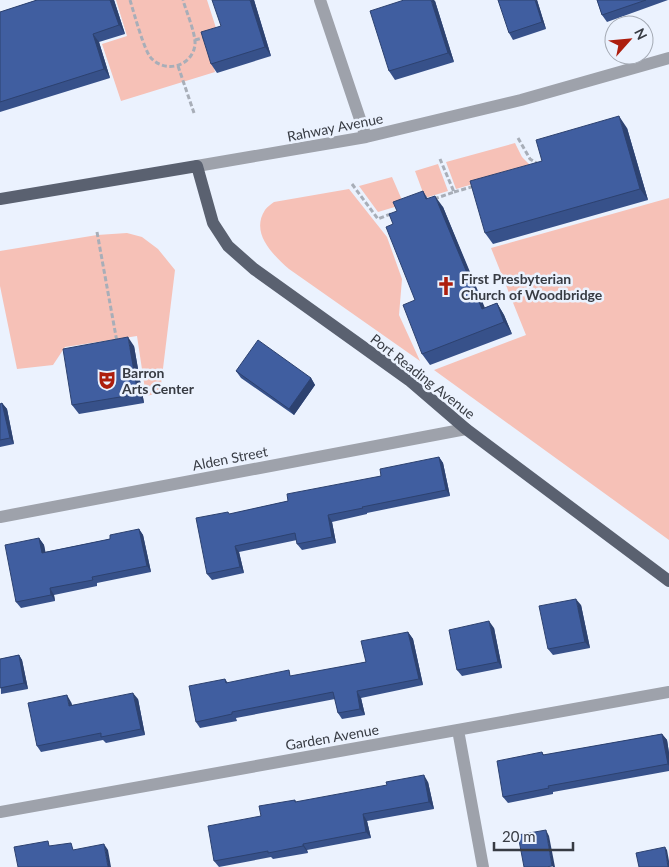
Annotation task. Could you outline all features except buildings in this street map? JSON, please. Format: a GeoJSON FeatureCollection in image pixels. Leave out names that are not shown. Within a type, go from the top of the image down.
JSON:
{"type":"FeatureCollection","features":[{"type":"Feature","properties":{"kind":"main road","name":"Rahway Avenue"},"geometry":{"type":"LineString","coordinates":[[0,199],[196,166]]}},
{"type":"Feature","properties":{"kind":"main road","name":"Port Reading Avenue"},"geometry":{"type":"LineString","coordinates":[[196,166],[213,223],[228,246],[254,269],[409,380],[466,430],[669,581]]}},
{"type":"Feature","properties":{"kind":"street"},"geometry":{"type":"LineString","coordinates":[[320,0],[366,137]]}},
{"type":"Feature","properties":{"kind":"street","name":"Rahway Avenue"},"geometry":{"type":"LineString","coordinates":[[196,166],[366,137],[521,100],[669,58]]}},
{"type":"Feature","properties":{"kind":"street","name":"Alden Street"},"geometry":{"type":"LineString","coordinates":[[0,517],[466,430]]}},
{"type":"Feature","properties":{"kind":"street","name":"Garden Avenue"},"geometry":{"type":"LineString","coordinates":[[0,812],[669,692]]}},
{"type":"Feature","properties":{"kind":"street"},"geometry":{"type":"LineString","coordinates":[[458,730],[483,867]]}},
{"type":"Feature","properties":{"kind":"path"},"geometry":{"type":"LineString","coordinates":[[130,0],[150,57],[158,64],[168,67],[178,66],[193,53],[195,40],[183,0]]}},
{"type":"Feature","properties":{"kind":"path"},"geometry":{"type":"LineString","coordinates":[[195,40],[210,35]]}},
{"type":"Feature","properties":{"kind":"path"},"geometry":{"type":"LineString","coordinates":[[178,66],[194,112]]}},
{"type":"Feature","properties":{"kind":"path"},"geometry":{"type":"LineString","coordinates":[[518,138],[530,159],[544,167],[535,170]]}},
{"type":"Feature","properties":{"kind":"path"},"geometry":{"type":"LineString","coordinates":[[440,159],[454,192]]}},
{"type":"Feature","properties":{"kind":"path"},"geometry":{"type":"LineString","coordinates":[[352,184],[378,219],[401,210]]}},
{"type":"Feature","properties":{"kind":"path"},"geometry":{"type":"LineString","coordinates":[[425,201],[481,185]]}},
{"type":"Feature","properties":{"kind":"path"},"geometry":{"type":"LineString","coordinates":[[97,232],[118,349]]}},
{"type":"Feature","properties":{"kind":"shaded area"},"geometry":{"type":"Polygon","coordinates":[[[116,0],[207,0],[216,28],[203,32],[215,72],[121,101],[102,44],[127,36],[116,0]]]}},
{"type":"Feature","properties":{"kind":"shaded area"},"geometry":{"type":"Polygon","coordinates":[[[515,143],[522,157],[532,167],[456,189],[446,162],[515,143]]]}},
{"type":"Feature","properties":{"kind":"shaded area"},"geometry":{"type":"Polygon","coordinates":[[[438,164],[448,191],[425,198],[415,171],[438,164]]]}},
{"type":"Feature","properties":{"kind":"shaded area"},"geometry":{"type":"Polygon","coordinates":[[[392,177],[402,200],[398,206],[378,212],[359,186],[392,177]]]}},
{"type":"Feature","properties":{"kind":"shaded area"},"geometry":{"type":"Polygon","coordinates":[[[349,189],[387,237],[402,279],[399,315],[420,361],[289,269],[265,243],[260,227],[261,219],[266,209],[274,202],[349,189]]]}},
{"type":"Feature","properties":{"kind":"shaded area"},"geometry":{"type":"Polygon","coordinates":[[[669,198],[669,540],[434,370],[526,335],[491,248],[669,198]]]}},
{"type":"Feature","properties":{"kind":"shaded area"},"geometry":{"type":"Polygon","coordinates":[[[127,233],[142,237],[158,249],[175,270],[160,393],[146,396],[137,336],[65,347],[53,365],[17,369],[0,286],[0,251],[97,235],[127,233]]]}},
{"type":"Feature","properties":{"kind":"place","name":"First Presbyterian Church of Woodbridge"},"geometry":{"type":"Point","coordinates":[446,286]}},
{"type":"Feature","properties":{"kind":"place","name":"Barron Arts Center"},"geometry":{"type":"Point","coordinates":[107,380]}}]}
